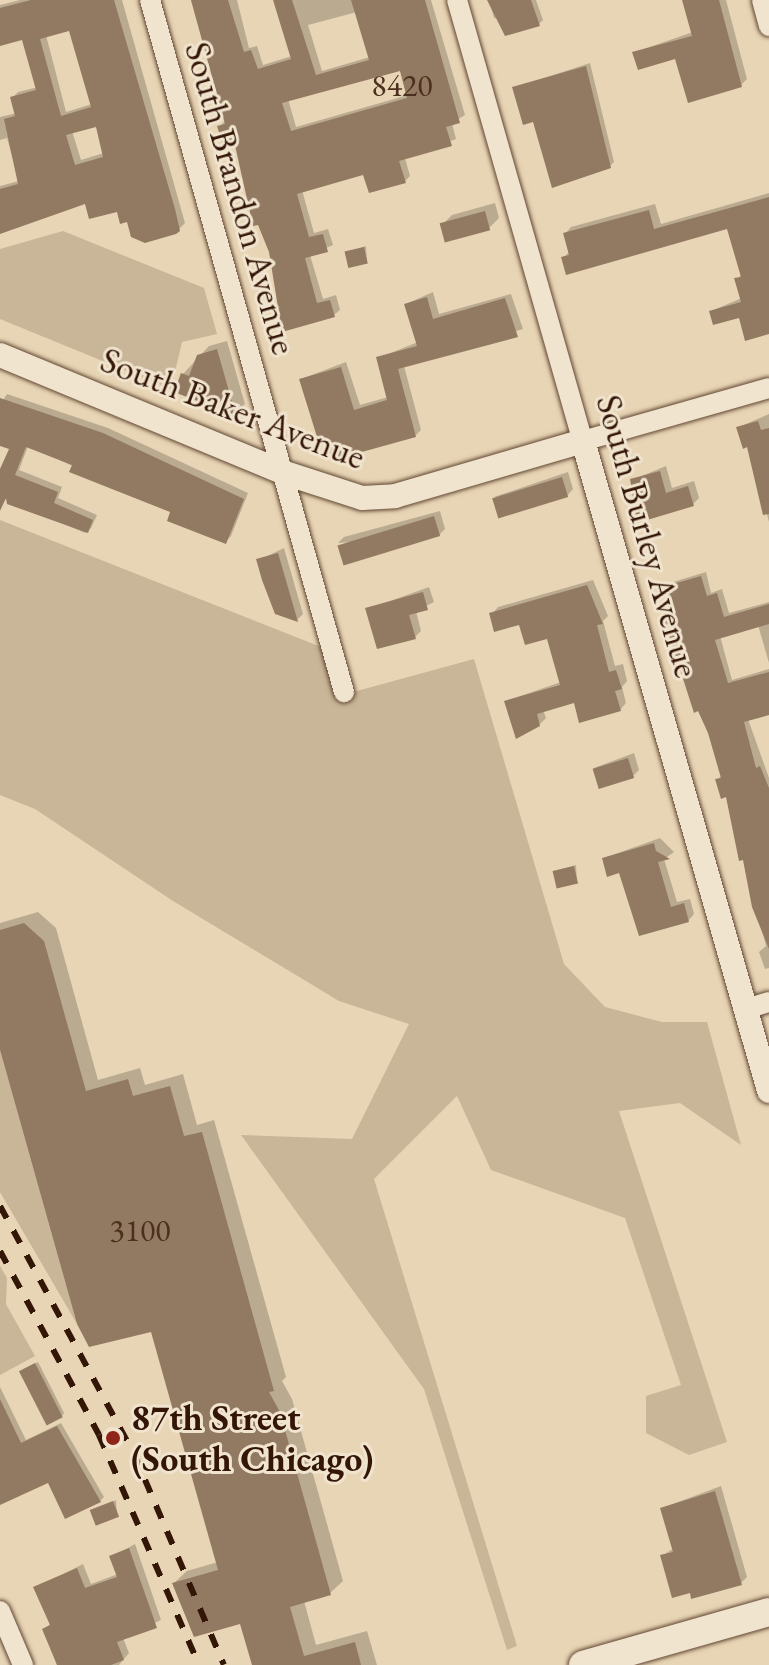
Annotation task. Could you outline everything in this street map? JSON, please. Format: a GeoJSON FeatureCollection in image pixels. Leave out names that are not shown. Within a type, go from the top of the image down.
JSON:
{"type":"FeatureCollection","features":[{"type":"Feature","properties":{"kind":"main road"},"geometry":{"type":"LineString","coordinates":[[583,1665],[769,1612]]}},
{"type":"Feature","properties":{"kind":"street","name":"South Brandon Avenue"},"geometry":{"type":"LineString","coordinates":[[150,0],[344,692]]}},
{"type":"Feature","properties":{"kind":"street","name":"South Burley Avenue"},"geometry":{"type":"LineString","coordinates":[[457,0],[583,441],[757,1006],[769,1091]]}},
{"type":"Feature","properties":{"kind":"street"},"geometry":{"type":"LineString","coordinates":[[762,0],[769,26]]}},
{"type":"Feature","properties":{"kind":"street","name":"South Baker Avenue"},"geometry":{"type":"LineString","coordinates":[[0,355],[282,472],[348,495],[377,498],[583,441]]}},
{"type":"Feature","properties":{"kind":"street"},"geometry":{"type":"LineString","coordinates":[[583,441],[769,388]]}},
{"type":"Feature","properties":{"kind":"street"},"geometry":{"type":"LineString","coordinates":[[0,1611],[23,1665]]}},
{"type":"Feature","properties":{"kind":"shaded area"},"geometry":{"type":"Polygon","coordinates":[[[63,231],[204,288],[217,334],[182,342],[171,389],[0,319],[0,249],[63,231]]]}},
{"type":"Feature","properties":{"kind":"shaded area"},"geometry":{"type":"Polygon","coordinates":[[[0,520],[321,647],[335,697],[474,659],[564,964],[605,1007],[662,1022],[707,1022],[741,1145],[680,1103],[619,1111],[727,1442],[689,1455],[646,1433],[646,1396],[681,1385],[625,1218],[491,1170],[457,1096],[374,1179],[517,1646],[507,1650],[424,1389],[241,1135],[352,1139],[409,1024],[339,1001],[173,901],[35,809],[0,795],[0,520]]]}},
{"type":"Feature","properties":{"kind":"shaded area"},"geometry":{"type":"Polygon","coordinates":[[[0,1050],[21,1125],[77,1324],[0,1192],[0,1050]]]}},
{"type":"Feature","properties":{"kind":"shaded area"},"geometry":{"type":"Polygon","coordinates":[[[0,1266],[7,1278],[6,1304],[35,1356],[0,1375],[0,1266]]]}},
{"type":"Feature","properties":{"kind":"building"},"geometry":{"type":"Polygon","coordinates":[[[31,0],[114,0],[180,231],[145,243],[131,237],[127,222],[120,224],[117,212],[89,219],[85,204],[0,234],[0,189],[18,184],[4,119],[15,116],[10,97],[36,90],[22,40],[0,46],[0,8],[31,0]],[[69,31],[40,39],[61,116],[91,107],[69,31]],[[96,127],[66,135],[75,165],[103,157],[96,127]]]}},
{"type":"Feature","properties":{"kind":"building"},"geometry":{"type":"Polygon","coordinates":[[[191,0],[228,0],[244,52],[251,50],[258,69],[291,59],[273,0],[292,0],[316,75],[369,60],[351,0],[425,0],[460,123],[446,127],[452,146],[399,161],[406,183],[369,193],[363,175],[297,194],[309,237],[323,234],[328,252],[305,258],[317,303],[330,300],[335,317],[282,332],[269,252],[258,225],[253,226],[234,141],[223,145],[217,126],[225,124],[191,0]],[[400,71],[282,103],[291,131],[407,98],[400,71]]]}},
{"type":"Feature","properties":{"kind":"building"},"geometry":{"type":"Polygon","coordinates":[[[487,0],[531,0],[540,26],[505,36],[487,0]]]}},
{"type":"Feature","properties":{"kind":"building"},"geometry":{"type":"Polygon","coordinates":[[[682,0],[719,0],[742,87],[688,103],[675,59],[638,70],[632,52],[692,36],[682,0]]]}},
{"type":"Feature","properties":{"kind":"building"},"geometry":{"type":"Polygon","coordinates":[[[586,66],[611,168],[552,188],[533,122],[523,125],[512,87],[586,66]]]}},
{"type":"Feature","properties":{"kind":"building"},"geometry":{"type":"Polygon","coordinates":[[[769,197],[769,334],[745,341],[739,318],[713,325],[709,311],[741,302],[734,278],[741,277],[727,229],[566,275],[561,257],[569,255],[563,233],[649,210],[654,229],[769,197]]]}},
{"type":"Feature","properties":{"kind":"building"},"geometry":{"type":"Polygon","coordinates":[[[485,211],[490,230],[445,242],[440,223],[485,211]]]}},
{"type":"Feature","properties":{"kind":"building"},"geometry":{"type":"Polygon","coordinates":[[[364,247],[368,264],[348,268],[345,251],[364,247]]]}},
{"type":"Feature","properties":{"kind":"building"},"geometry":{"type":"Polygon","coordinates":[[[427,297],[433,319],[505,298],[518,337],[398,369],[416,437],[340,458],[328,453],[325,439],[318,440],[299,379],[341,367],[354,410],[387,400],[376,357],[417,346],[404,304],[427,297]]]}},
{"type":"Feature","properties":{"kind":"building"},"geometry":{"type":"Polygon","coordinates":[[[217,349],[236,416],[174,392],[181,373],[189,376],[197,355],[217,349]]]}},
{"type":"Feature","properties":{"kind":"building"},"geometry":{"type":"Polygon","coordinates":[[[0,398],[103,433],[244,499],[226,544],[167,521],[170,512],[69,472],[72,465],[26,447],[15,475],[58,492],[54,503],[93,520],[88,533],[7,504],[6,498],[0,511],[0,469],[9,449],[0,446],[0,398]]]}},
{"type":"Feature","properties":{"kind":"building"},"geometry":{"type":"Polygon","coordinates":[[[758,421],[761,430],[769,428],[769,514],[763,515],[747,447],[743,449],[736,427],[758,421]]]}},
{"type":"Feature","properties":{"kind":"building"},"geometry":{"type":"Polygon","coordinates":[[[660,471],[666,493],[688,486],[694,506],[637,523],[630,479],[660,471]]]}},
{"type":"Feature","properties":{"kind":"building"},"geometry":{"type":"Polygon","coordinates":[[[562,477],[568,497],[498,518],[492,498],[562,477]]]}},
{"type":"Feature","properties":{"kind":"building"},"geometry":{"type":"Polygon","coordinates":[[[434,516],[440,536],[344,566],[337,546],[434,516]]]}},
{"type":"Feature","properties":{"kind":"building"},"geometry":{"type":"Polygon","coordinates":[[[278,553],[298,622],[275,614],[262,580],[256,559],[278,553]]]}},
{"type":"Feature","properties":{"kind":"building"},"geometry":{"type":"Polygon","coordinates":[[[701,576],[707,596],[717,593],[724,617],[769,604],[769,624],[715,640],[728,683],[769,672],[769,715],[744,722],[756,768],[760,766],[769,788],[769,949],[752,907],[726,797],[721,799],[715,779],[721,778],[708,733],[698,711],[694,713],[661,610],[672,606],[666,586],[701,576]]]}},
{"type":"Feature","properties":{"kind":"building"},"geometry":{"type":"Polygon","coordinates":[[[587,585],[603,624],[597,625],[609,672],[616,670],[622,689],[615,691],[621,711],[579,723],[574,703],[537,714],[540,726],[516,739],[504,701],[560,685],[547,639],[525,645],[519,625],[494,632],[489,613],[587,585]]]}},
{"type":"Feature","properties":{"kind":"building"},"geometry":{"type":"Polygon","coordinates":[[[423,592],[428,610],[409,615],[416,639],[377,649],[365,608],[423,592]]]}},
{"type":"Feature","properties":{"kind":"building"},"geometry":{"type":"Polygon","coordinates":[[[628,758],[634,778],[599,789],[593,769],[628,758]]]}},
{"type":"Feature","properties":{"kind":"building"},"geometry":{"type":"Polygon","coordinates":[[[654,843],[656,851],[670,859],[658,862],[671,907],[684,903],[689,922],[639,936],[619,873],[607,877],[602,858],[654,843]]]}},
{"type":"Feature","properties":{"kind":"building"},"geometry":{"type":"Polygon","coordinates":[[[574,866],[578,884],[557,888],[553,871],[574,866]]]}},
{"type":"Feature","properties":{"kind":"building"},"geometry":{"type":"Polygon","coordinates":[[[24,923],[44,941],[86,1091],[128,1079],[133,1096],[170,1086],[184,1136],[202,1132],[274,1391],[269,1392],[280,1412],[331,1595],[290,1607],[304,1656],[355,1642],[361,1665],[252,1665],[240,1624],[194,1637],[172,1583],[218,1570],[151,1332],[89,1347],[77,1324],[0,1050],[0,930],[24,923]]]}},
{"type":"Feature","properties":{"kind":"building"},"geometry":{"type":"Polygon","coordinates":[[[35,1363],[63,1417],[47,1426],[19,1371],[35,1363]]]}},
{"type":"Feature","properties":{"kind":"building"},"geometry":{"type":"Polygon","coordinates":[[[0,1399],[21,1443],[57,1426],[101,1502],[65,1519],[48,1483],[0,1505],[0,1399]]]}},
{"type":"Feature","properties":{"kind":"building"},"geometry":{"type":"Polygon","coordinates":[[[715,1491],[742,1585],[691,1599],[690,1593],[672,1598],[660,1555],[673,1552],[660,1508],[715,1491]]]}},
{"type":"Feature","properties":{"kind":"building"},"geometry":{"type":"Polygon","coordinates":[[[113,1501],[119,1517],[96,1526],[90,1510],[113,1501]]]}},
{"type":"Feature","properties":{"kind":"building"},"geometry":{"type":"Polygon","coordinates":[[[129,1548],[157,1628],[117,1642],[124,1660],[111,1665],[57,1665],[42,1629],[50,1625],[33,1587],[77,1568],[85,1588],[117,1577],[109,1556],[129,1548]]]}},
{"type":"Feature","properties":{"kind":"railway"},"geometry":{"type":"LineString","coordinates":[[0,1206],[134,1454],[224,1665]]}},
{"type":"Feature","properties":{"kind":"railway"},"geometry":{"type":"LineString","coordinates":[[0,1251],[99,1435],[199,1665]]}},
{"type":"Feature","properties":{"kind":"place","name":"87th Street (South Chicago)"},"geometry":{"type":"Point","coordinates":[113,1438]}}]}
